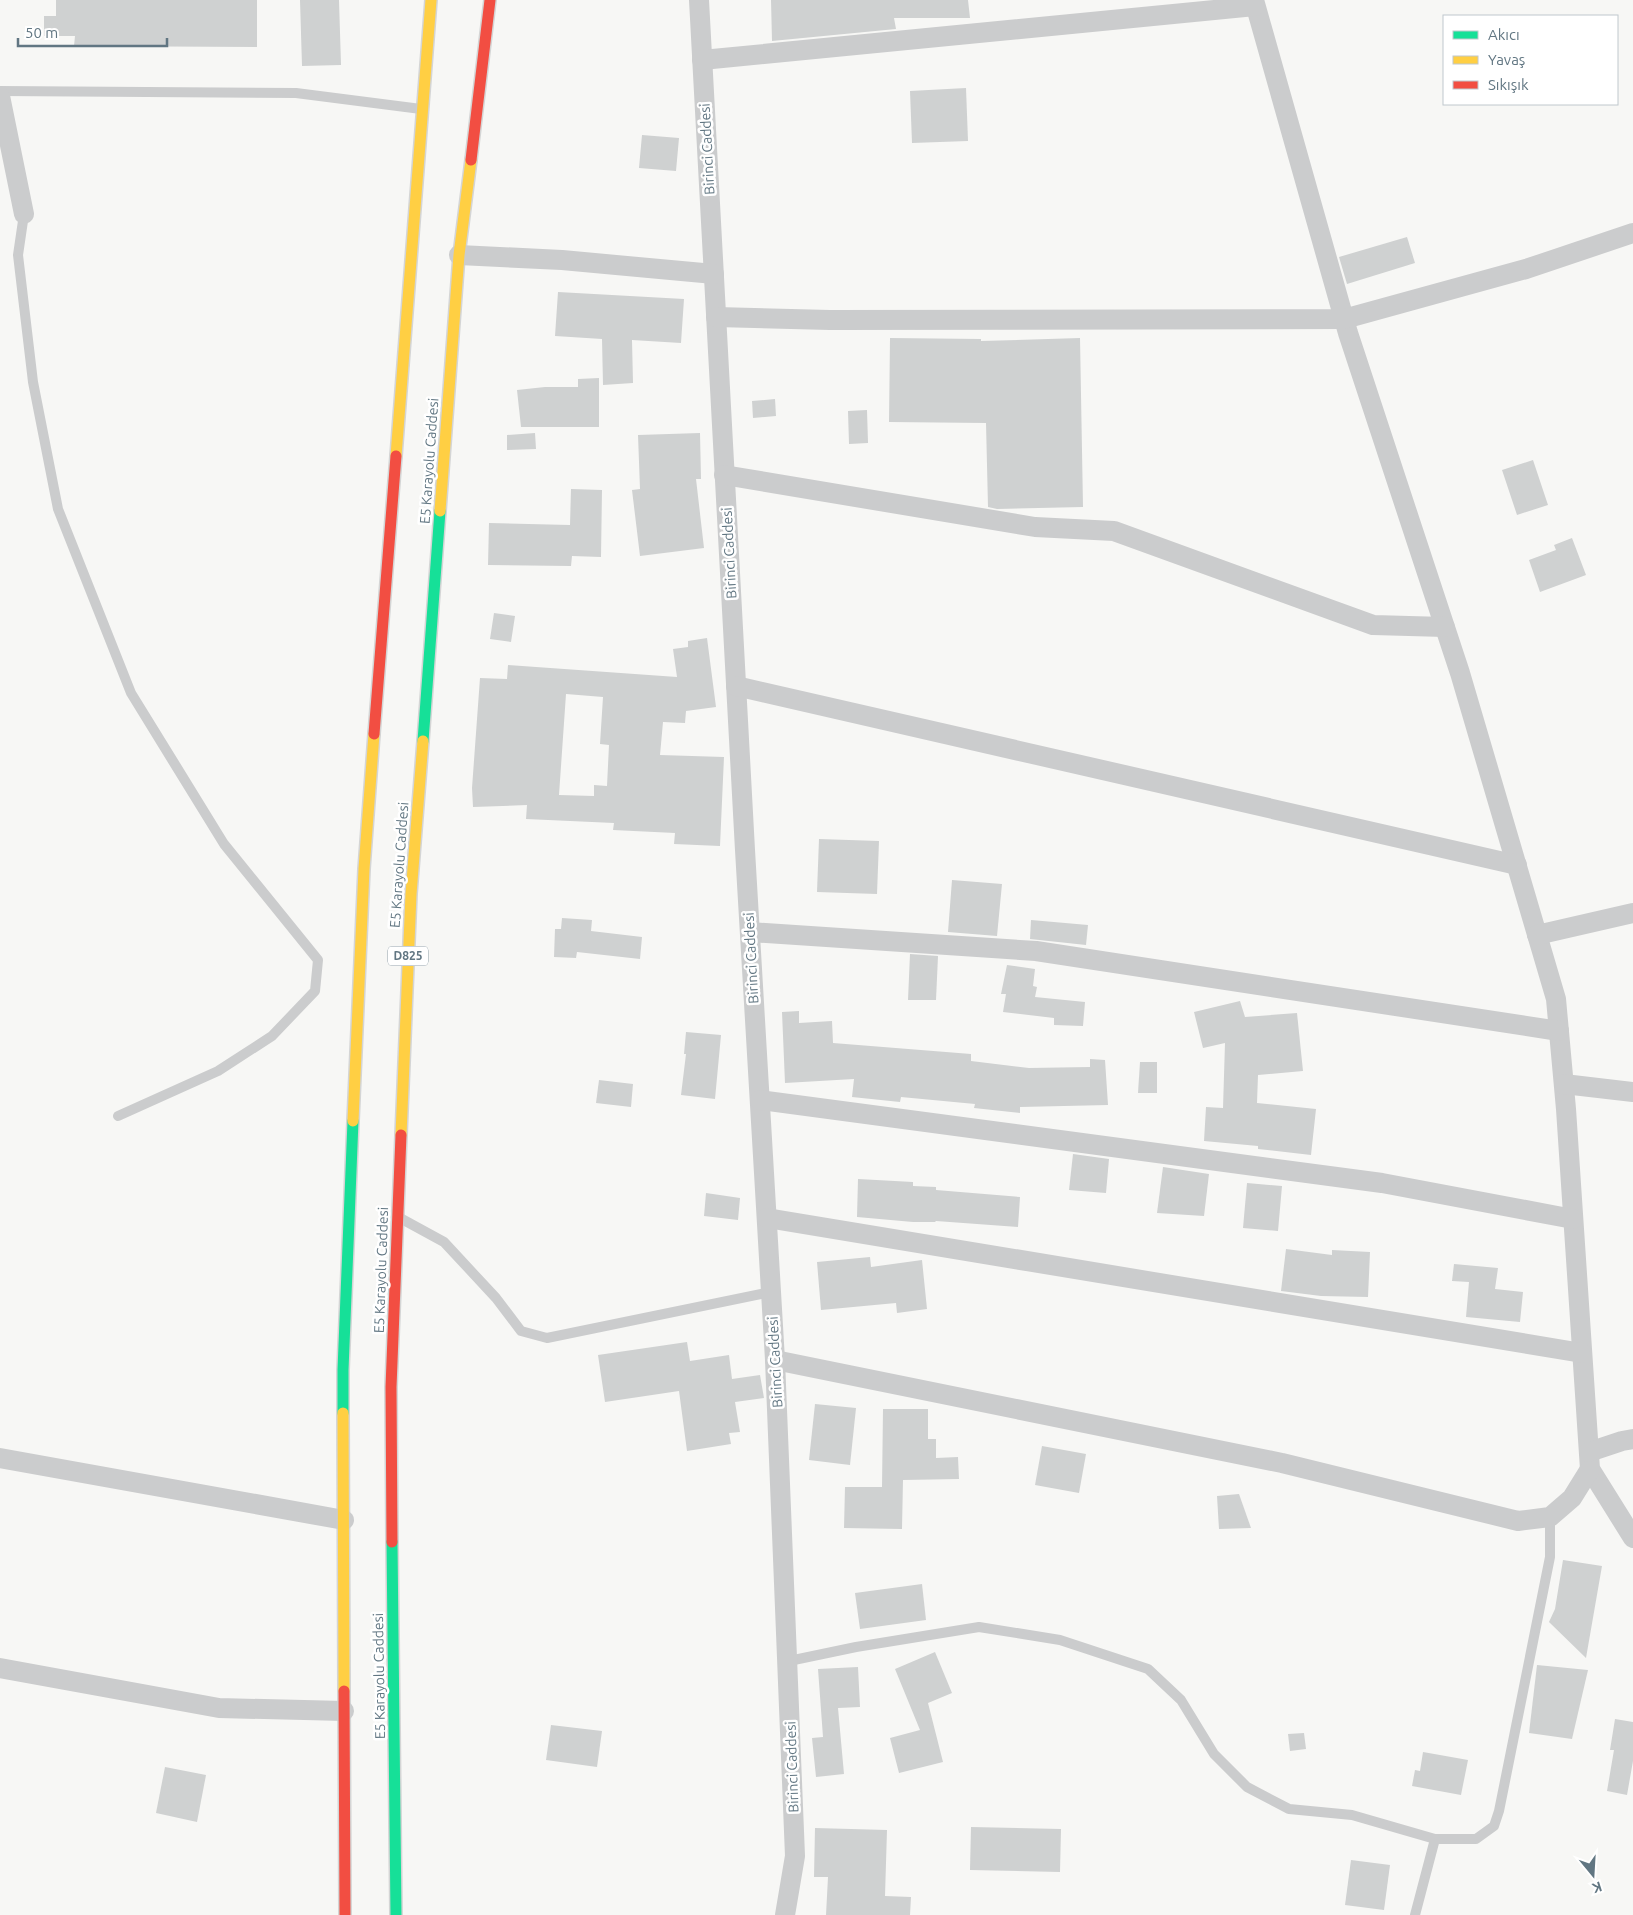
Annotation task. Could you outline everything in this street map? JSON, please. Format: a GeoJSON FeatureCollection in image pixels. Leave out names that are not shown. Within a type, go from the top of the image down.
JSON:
{"type":"FeatureCollection","features":[{"type":"Feature","properties":{"kind":"highway"},"geometry":{"type":"LineString","coordinates":[[345,1915],[343,1370],[364,869],[431,0]]}},
{"type":"Feature","properties":{"kind":"highway","name":"E5 Karayolu Caddesi"},"geometry":{"type":"LineString","coordinates":[[396,1915],[391,1387],[411,894],[459,255],[490,0]]}},
{"type":"Feature","properties":{"kind":"street","name":"Birinci Caddesi"},"geometry":{"type":"LineString","coordinates":[[698,0],[776,1360],[796,1856],[785,1915]]}},
{"type":"Feature","properties":{"kind":"street"},"geometry":{"type":"LineString","coordinates":[[702,60],[1254,3],[1344,319],[1445,627],[1556,999],[1564,1084],[1590,1461],[1633,1538]]}},
{"type":"Feature","properties":{"kind":"street"},"geometry":{"type":"LineString","coordinates":[[0,96],[7,162],[24,214]]}},
{"type":"Feature","properties":{"kind":"street"},"geometry":{"type":"LineString","coordinates":[[716,317],[830,320],[1344,319],[1526,269],[1633,234]]}},
{"type":"Feature","properties":{"kind":"street"},"geometry":{"type":"LineString","coordinates":[[459,255],[562,260],[714,274]]}},
{"type":"Feature","properties":{"kind":"street"},"geometry":{"type":"LineString","coordinates":[[724,475],[1035,527],[1114,531],[1372,625],[1445,627]]}},
{"type":"Feature","properties":{"kind":"street"},"geometry":{"type":"LineString","coordinates":[[736,686],[1517,865]]}},
{"type":"Feature","properties":{"kind":"street"},"geometry":{"type":"LineString","coordinates":[[1537,935],[1633,913]]}},
{"type":"Feature","properties":{"kind":"street"},"geometry":{"type":"LineString","coordinates":[[750,932],[1036,951],[1559,1031]]}},
{"type":"Feature","properties":{"kind":"street"},"geometry":{"type":"LineString","coordinates":[[1564,1084],[1633,1092]]}},
{"type":"Feature","properties":{"kind":"street"},"geometry":{"type":"LineString","coordinates":[[760,1100],[1382,1182],[1573,1219]]}},
{"type":"Feature","properties":{"kind":"street"},"geometry":{"type":"LineString","coordinates":[[767,1218],[1582,1353]]}},
{"type":"Feature","properties":{"kind":"street"},"geometry":{"type":"LineString","coordinates":[[776,1360],[1282,1463],[1518,1520],[1550,1517],[1572,1498],[1590,1461],[1622,1441],[1633,1439]]}},
{"type":"Feature","properties":{"kind":"street"},"geometry":{"type":"LineString","coordinates":[[0,1458],[344,1520]]}},
{"type":"Feature","properties":{"kind":"street"},"geometry":{"type":"LineString","coordinates":[[0,1668],[219,1708],[344,1711]]}},
{"type":"Feature","properties":{"kind":"lane"},"geometry":{"type":"LineString","coordinates":[[0,91],[296,94],[423,109]]}},
{"type":"Feature","properties":{"kind":"lane"},"geometry":{"type":"LineString","coordinates":[[24,214],[18,255],[33,382],[58,509],[131,693],[224,844],[318,960],[316,991],[272,1036],[218,1071],[118,1116]]}},
{"type":"Feature","properties":{"kind":"lane"},"geometry":{"type":"LineString","coordinates":[[398,1217],[444,1242],[496,1298],[520,1331],[547,1338],[771,1292]]}},
{"type":"Feature","properties":{"kind":"lane"},"geometry":{"type":"LineString","coordinates":[[789,1661],[856,1647],[979,1627],[1060,1640],[1148,1669],[1181,1700],[1214,1754],[1247,1787],[1289,1809],[1352,1815],[1435,1839],[1476,1839],[1494,1826],[1499,1811],[1550,1557],[1550,1517]]}},
{"type":"Feature","properties":{"kind":"lane"},"geometry":{"type":"LineString","coordinates":[[1415,1915],[1435,1839]]}},
{"type":"Feature","properties":{"kind":"building"},"geometry":{"type":"Polygon","coordinates":[[[56,0],[257,0],[257,47],[74,46],[75,36],[44,36],[44,16],[56,16],[56,0]]]}},
{"type":"Feature","properties":{"kind":"building"},"geometry":{"type":"Polygon","coordinates":[[[300,0],[339,0],[341,65],[302,66],[300,0]]]}},
{"type":"Feature","properties":{"kind":"building"},"geometry":{"type":"Polygon","coordinates":[[[771,0],[968,0],[970,18],[894,18],[896,29],[772,41],[771,0]]]}},
{"type":"Feature","properties":{"kind":"building"},"geometry":{"type":"Polygon","coordinates":[[[966,88],[968,141],[912,143],[910,91],[966,88]]]}},
{"type":"Feature","properties":{"kind":"building"},"geometry":{"type":"Polygon","coordinates":[[[642,135],[679,138],[676,171],[639,168],[642,135]]]}},
{"type":"Feature","properties":{"kind":"building"},"geometry":{"type":"Polygon","coordinates":[[[1407,237],[1415,263],[1347,284],[1339,257],[1407,237]]]}},
{"type":"Feature","properties":{"kind":"building"},"geometry":{"type":"Polygon","coordinates":[[[558,292],[684,299],[681,343],[632,340],[633,383],[603,385],[602,339],[555,336],[558,292]]]}},
{"type":"Feature","properties":{"kind":"building"},"geometry":{"type":"Polygon","coordinates":[[[890,338],[981,339],[981,341],[1080,338],[1083,507],[997,509],[988,507],[986,423],[889,422],[890,338]]]}},
{"type":"Feature","properties":{"kind":"building"},"geometry":{"type":"Polygon","coordinates":[[[599,378],[599,427],[521,427],[517,390],[545,387],[578,387],[578,379],[599,378]]]}},
{"type":"Feature","properties":{"kind":"building"},"geometry":{"type":"Polygon","coordinates":[[[775,399],[776,416],[753,418],[752,401],[775,399]]]}},
{"type":"Feature","properties":{"kind":"building"},"geometry":{"type":"Polygon","coordinates":[[[867,410],[868,443],[849,444],[848,411],[867,410]]]}},
{"type":"Feature","properties":{"kind":"building"},"geometry":{"type":"Polygon","coordinates":[[[535,433],[536,449],[507,450],[507,435],[535,433]]]}},
{"type":"Feature","properties":{"kind":"building"},"geometry":{"type":"Polygon","coordinates":[[[700,433],[701,479],[696,479],[704,548],[640,556],[632,490],[640,489],[638,435],[700,433]]]}},
{"type":"Feature","properties":{"kind":"building"},"geometry":{"type":"Polygon","coordinates":[[[1533,460],[1548,505],[1517,515],[1502,470],[1533,460]]]}},
{"type":"Feature","properties":{"kind":"building"},"geometry":{"type":"Polygon","coordinates":[[[571,489],[602,490],[601,557],[572,556],[571,566],[488,565],[489,523],[570,525],[571,489]]]}},
{"type":"Feature","properties":{"kind":"building"},"geometry":{"type":"Polygon","coordinates":[[[1572,538],[1586,575],[1540,592],[1529,560],[1556,550],[1554,545],[1572,538]]]}},
{"type":"Feature","properties":{"kind":"building"},"geometry":{"type":"Polygon","coordinates":[[[494,613],[515,616],[511,642],[490,639],[494,613]]]}},
{"type":"Feature","properties":{"kind":"building"},"geometry":{"type":"Polygon","coordinates":[[[707,638],[716,707],[686,711],[685,723],[663,722],[660,755],[724,757],[720,846],[674,844],[675,833],[613,830],[614,823],[526,819],[527,805],[473,807],[472,788],[480,678],[507,679],[508,665],[677,677],[673,649],[688,647],[688,641],[707,638]],[[566,694],[559,795],[594,796],[594,785],[607,786],[609,745],[600,744],[603,697],[566,694]]]}},
{"type":"Feature","properties":{"kind":"building"},"geometry":{"type":"Polygon","coordinates":[[[819,839],[879,841],[877,894],[817,892],[819,839]]]}},
{"type":"Feature","properties":{"kind":"building"},"geometry":{"type":"Polygon","coordinates":[[[952,880],[1002,884],[997,936],[948,932],[952,880]]]}},
{"type":"Feature","properties":{"kind":"building"},"geometry":{"type":"Polygon","coordinates":[[[562,918],[592,920],[591,931],[642,937],[640,959],[577,952],[576,958],[554,957],[555,929],[561,929],[562,918]]]}},
{"type":"Feature","properties":{"kind":"building"},"geometry":{"type":"Polygon","coordinates":[[[1031,920],[1088,925],[1086,945],[1030,939],[1031,920]]]}},
{"type":"Feature","properties":{"kind":"building"},"geometry":{"type":"Polygon","coordinates":[[[910,954],[938,956],[936,1000],[908,1000],[910,954]]]}},
{"type":"Feature","properties":{"kind":"building"},"geometry":{"type":"Polygon","coordinates":[[[1007,965],[1035,969],[1033,986],[1037,987],[1035,997],[1085,1002],[1083,1026],[1054,1025],[1054,1018],[1003,1012],[1006,994],[1001,994],[1007,965]]]}},
{"type":"Feature","properties":{"kind":"building"},"geometry":{"type":"Polygon","coordinates":[[[1240,1001],[1245,1017],[1297,1013],[1303,1071],[1258,1075],[1257,1103],[1316,1109],[1311,1155],[1258,1149],[1258,1146],[1204,1141],[1206,1107],[1223,1108],[1225,1043],[1203,1048],[1194,1012],[1240,1001]]]}},
{"type":"Feature","properties":{"kind":"building"},"geometry":{"type":"Polygon","coordinates":[[[799,1011],[799,1023],[832,1021],[833,1043],[971,1054],[971,1061],[1029,1068],[1090,1067],[1090,1059],[1105,1060],[1108,1105],[1020,1107],[1020,1113],[974,1108],[975,1104],[901,1097],[900,1102],[852,1097],[854,1079],[785,1083],[782,1012],[799,1011]]]}},
{"type":"Feature","properties":{"kind":"building"},"geometry":{"type":"Polygon","coordinates":[[[686,1032],[721,1035],[715,1099],[681,1095],[686,1054],[684,1054],[686,1032]]]}},
{"type":"Feature","properties":{"kind":"building"},"geometry":{"type":"Polygon","coordinates":[[[1140,1062],[1157,1062],[1157,1093],[1138,1093],[1140,1062]]]}},
{"type":"Feature","properties":{"kind":"building"},"geometry":{"type":"Polygon","coordinates":[[[599,1080],[633,1084],[631,1107],[596,1103],[599,1080]]]}},
{"type":"Feature","properties":{"kind":"building"},"geometry":{"type":"Polygon","coordinates":[[[1073,1154],[1109,1159],[1106,1193],[1069,1190],[1073,1154]]]}},
{"type":"Feature","properties":{"kind":"building"},"geometry":{"type":"Polygon","coordinates":[[[1163,1167],[1209,1174],[1204,1216],[1157,1213],[1163,1167]]]}},
{"type":"Feature","properties":{"kind":"building"},"geometry":{"type":"Polygon","coordinates":[[[858,1179],[913,1182],[913,1186],[936,1187],[936,1190],[1020,1197],[1018,1227],[936,1221],[913,1222],[857,1217],[858,1179]]]}},
{"type":"Feature","properties":{"kind":"building"},"geometry":{"type":"Polygon","coordinates":[[[1247,1183],[1282,1186],[1278,1231],[1243,1228],[1247,1183]]]}},
{"type":"Feature","properties":{"kind":"building"},"geometry":{"type":"Polygon","coordinates":[[[706,1193],[740,1198],[738,1220],[704,1216],[706,1193]]]}},
{"type":"Feature","properties":{"kind":"building"},"geometry":{"type":"Polygon","coordinates":[[[1286,1249],[1332,1255],[1332,1250],[1370,1252],[1368,1297],[1321,1296],[1281,1291],[1286,1249]]]}},
{"type":"Feature","properties":{"kind":"building"},"geometry":{"type":"Polygon","coordinates":[[[870,1257],[871,1267],[922,1260],[927,1309],[897,1313],[896,1303],[821,1310],[817,1262],[870,1257]]]}},
{"type":"Feature","properties":{"kind":"building"},"geometry":{"type":"Polygon","coordinates":[[[1454,1264],[1498,1268],[1495,1289],[1523,1292],[1520,1322],[1466,1317],[1469,1282],[1452,1281],[1454,1264]]]}},
{"type":"Feature","properties":{"kind":"building"},"geometry":{"type":"Polygon","coordinates":[[[687,1342],[690,1361],[729,1355],[732,1379],[760,1375],[764,1398],[735,1402],[740,1432],[729,1433],[731,1444],[687,1451],[679,1391],[605,1402],[598,1355],[687,1342]]]}},
{"type":"Feature","properties":{"kind":"building"},"geometry":{"type":"Polygon","coordinates":[[[815,1404],[856,1408],[850,1465],[809,1460],[815,1404]]]}},
{"type":"Feature","properties":{"kind":"building"},"geometry":{"type":"Polygon","coordinates":[[[883,1409],[928,1409],[928,1439],[936,1439],[936,1458],[958,1457],[959,1479],[903,1480],[902,1529],[844,1528],[845,1487],[882,1487],[883,1409]]]}},
{"type":"Feature","properties":{"kind":"building"},"geometry":{"type":"Polygon","coordinates":[[[1042,1446],[1086,1454],[1079,1493],[1035,1485],[1042,1446]]]}},
{"type":"Feature","properties":{"kind":"building"},"geometry":{"type":"Polygon","coordinates":[[[1239,1494],[1251,1528],[1219,1529],[1217,1496],[1239,1494]]]}},
{"type":"Feature","properties":{"kind":"building"},"geometry":{"type":"Polygon","coordinates":[[[1563,1560],[1602,1566],[1586,1658],[1549,1622],[1555,1609],[1563,1560]]]}},
{"type":"Feature","properties":{"kind":"building"},"geometry":{"type":"Polygon","coordinates":[[[922,1584],[926,1620],[860,1629],[855,1593],[922,1584]]]}},
{"type":"Feature","properties":{"kind":"building"},"geometry":{"type":"Polygon","coordinates":[[[935,1652],[952,1693],[928,1703],[943,1762],[899,1773],[890,1738],[920,1730],[895,1669],[935,1652]]]}},
{"type":"Feature","properties":{"kind":"building"},"geometry":{"type":"Polygon","coordinates":[[[1537,1665],[1588,1670],[1572,1739],[1529,1733],[1537,1665]]]}},
{"type":"Feature","properties":{"kind":"building"},"geometry":{"type":"Polygon","coordinates":[[[858,1667],[860,1707],[838,1708],[844,1774],[816,1777],[812,1738],[823,1737],[818,1669],[858,1667]]]}},
{"type":"Feature","properties":{"kind":"building"},"geometry":{"type":"Polygon","coordinates":[[[1615,1719],[1633,1722],[1633,1761],[1627,1795],[1607,1791],[1614,1750],[1610,1750],[1615,1719]]]}},
{"type":"Feature","properties":{"kind":"building"},"geometry":{"type":"Polygon","coordinates":[[[551,1725],[602,1731],[597,1767],[546,1760],[551,1725]]]}},
{"type":"Feature","properties":{"kind":"building"},"geometry":{"type":"Polygon","coordinates":[[[1304,1733],[1306,1749],[1290,1751],[1288,1734],[1304,1733]]]}},
{"type":"Feature","properties":{"kind":"building"},"geometry":{"type":"Polygon","coordinates":[[[1423,1752],[1468,1760],[1461,1795],[1412,1786],[1415,1770],[1420,1771],[1423,1752]]]}},
{"type":"Feature","properties":{"kind":"building"},"geometry":{"type":"Polygon","coordinates":[[[165,1767],[206,1775],[197,1822],[156,1813],[165,1767]]]}},
{"type":"Feature","properties":{"kind":"building"},"geometry":{"type":"Polygon","coordinates":[[[971,1827],[1061,1829],[1060,1872],[970,1870],[971,1827]]]}},
{"type":"Feature","properties":{"kind":"building"},"geometry":{"type":"Polygon","coordinates":[[[815,1828],[887,1830],[885,1896],[911,1897],[910,1915],[826,1915],[828,1877],[814,1877],[815,1828]]]}},
{"type":"Feature","properties":{"kind":"building"},"geometry":{"type":"Polygon","coordinates":[[[1351,1860],[1390,1865],[1384,1910],[1345,1905],[1351,1860]]]}},
{"type":"Feature","properties":{"kind":"traffic: fast"},"geometry":{"type":"LineString","coordinates":[[423,741],[440,511]]}},
{"type":"Feature","properties":{"kind":"traffic: fast"},"geometry":{"type":"LineString","coordinates":[[343,1413],[353,1121]]}},
{"type":"Feature","properties":{"kind":"traffic: fast"},"geometry":{"type":"LineString","coordinates":[[392,1542],[396,1915]]}},
{"type":"Feature","properties":{"kind":"traffic: slow"},"geometry":{"type":"LineString","coordinates":[[396,456],[431,0]]}},
{"type":"Feature","properties":{"kind":"traffic: slow"},"geometry":{"type":"LineString","coordinates":[[440,511],[459,255],[471,160]]}},
{"type":"Feature","properties":{"kind":"traffic: slow"},"geometry":{"type":"LineString","coordinates":[[353,1121],[364,869],[374,734]]}},
{"type":"Feature","properties":{"kind":"traffic: slow"},"geometry":{"type":"LineString","coordinates":[[401,1135],[411,894],[423,741]]}},
{"type":"Feature","properties":{"kind":"traffic: slow"},"geometry":{"type":"LineString","coordinates":[[343,1413],[344,1691]]}},
{"type":"Feature","properties":{"kind":"traffic: jam"},"geometry":{"type":"LineString","coordinates":[[471,160],[490,0]]}},
{"type":"Feature","properties":{"kind":"traffic: jam"},"geometry":{"type":"LineString","coordinates":[[374,734],[396,456]]}},
{"type":"Feature","properties":{"kind":"traffic: jam"},"geometry":{"type":"LineString","coordinates":[[392,1542],[391,1387],[401,1135]]}},
{"type":"Feature","properties":{"kind":"traffic: jam"},"geometry":{"type":"LineString","coordinates":[[344,1691],[345,1915]]}}]}
